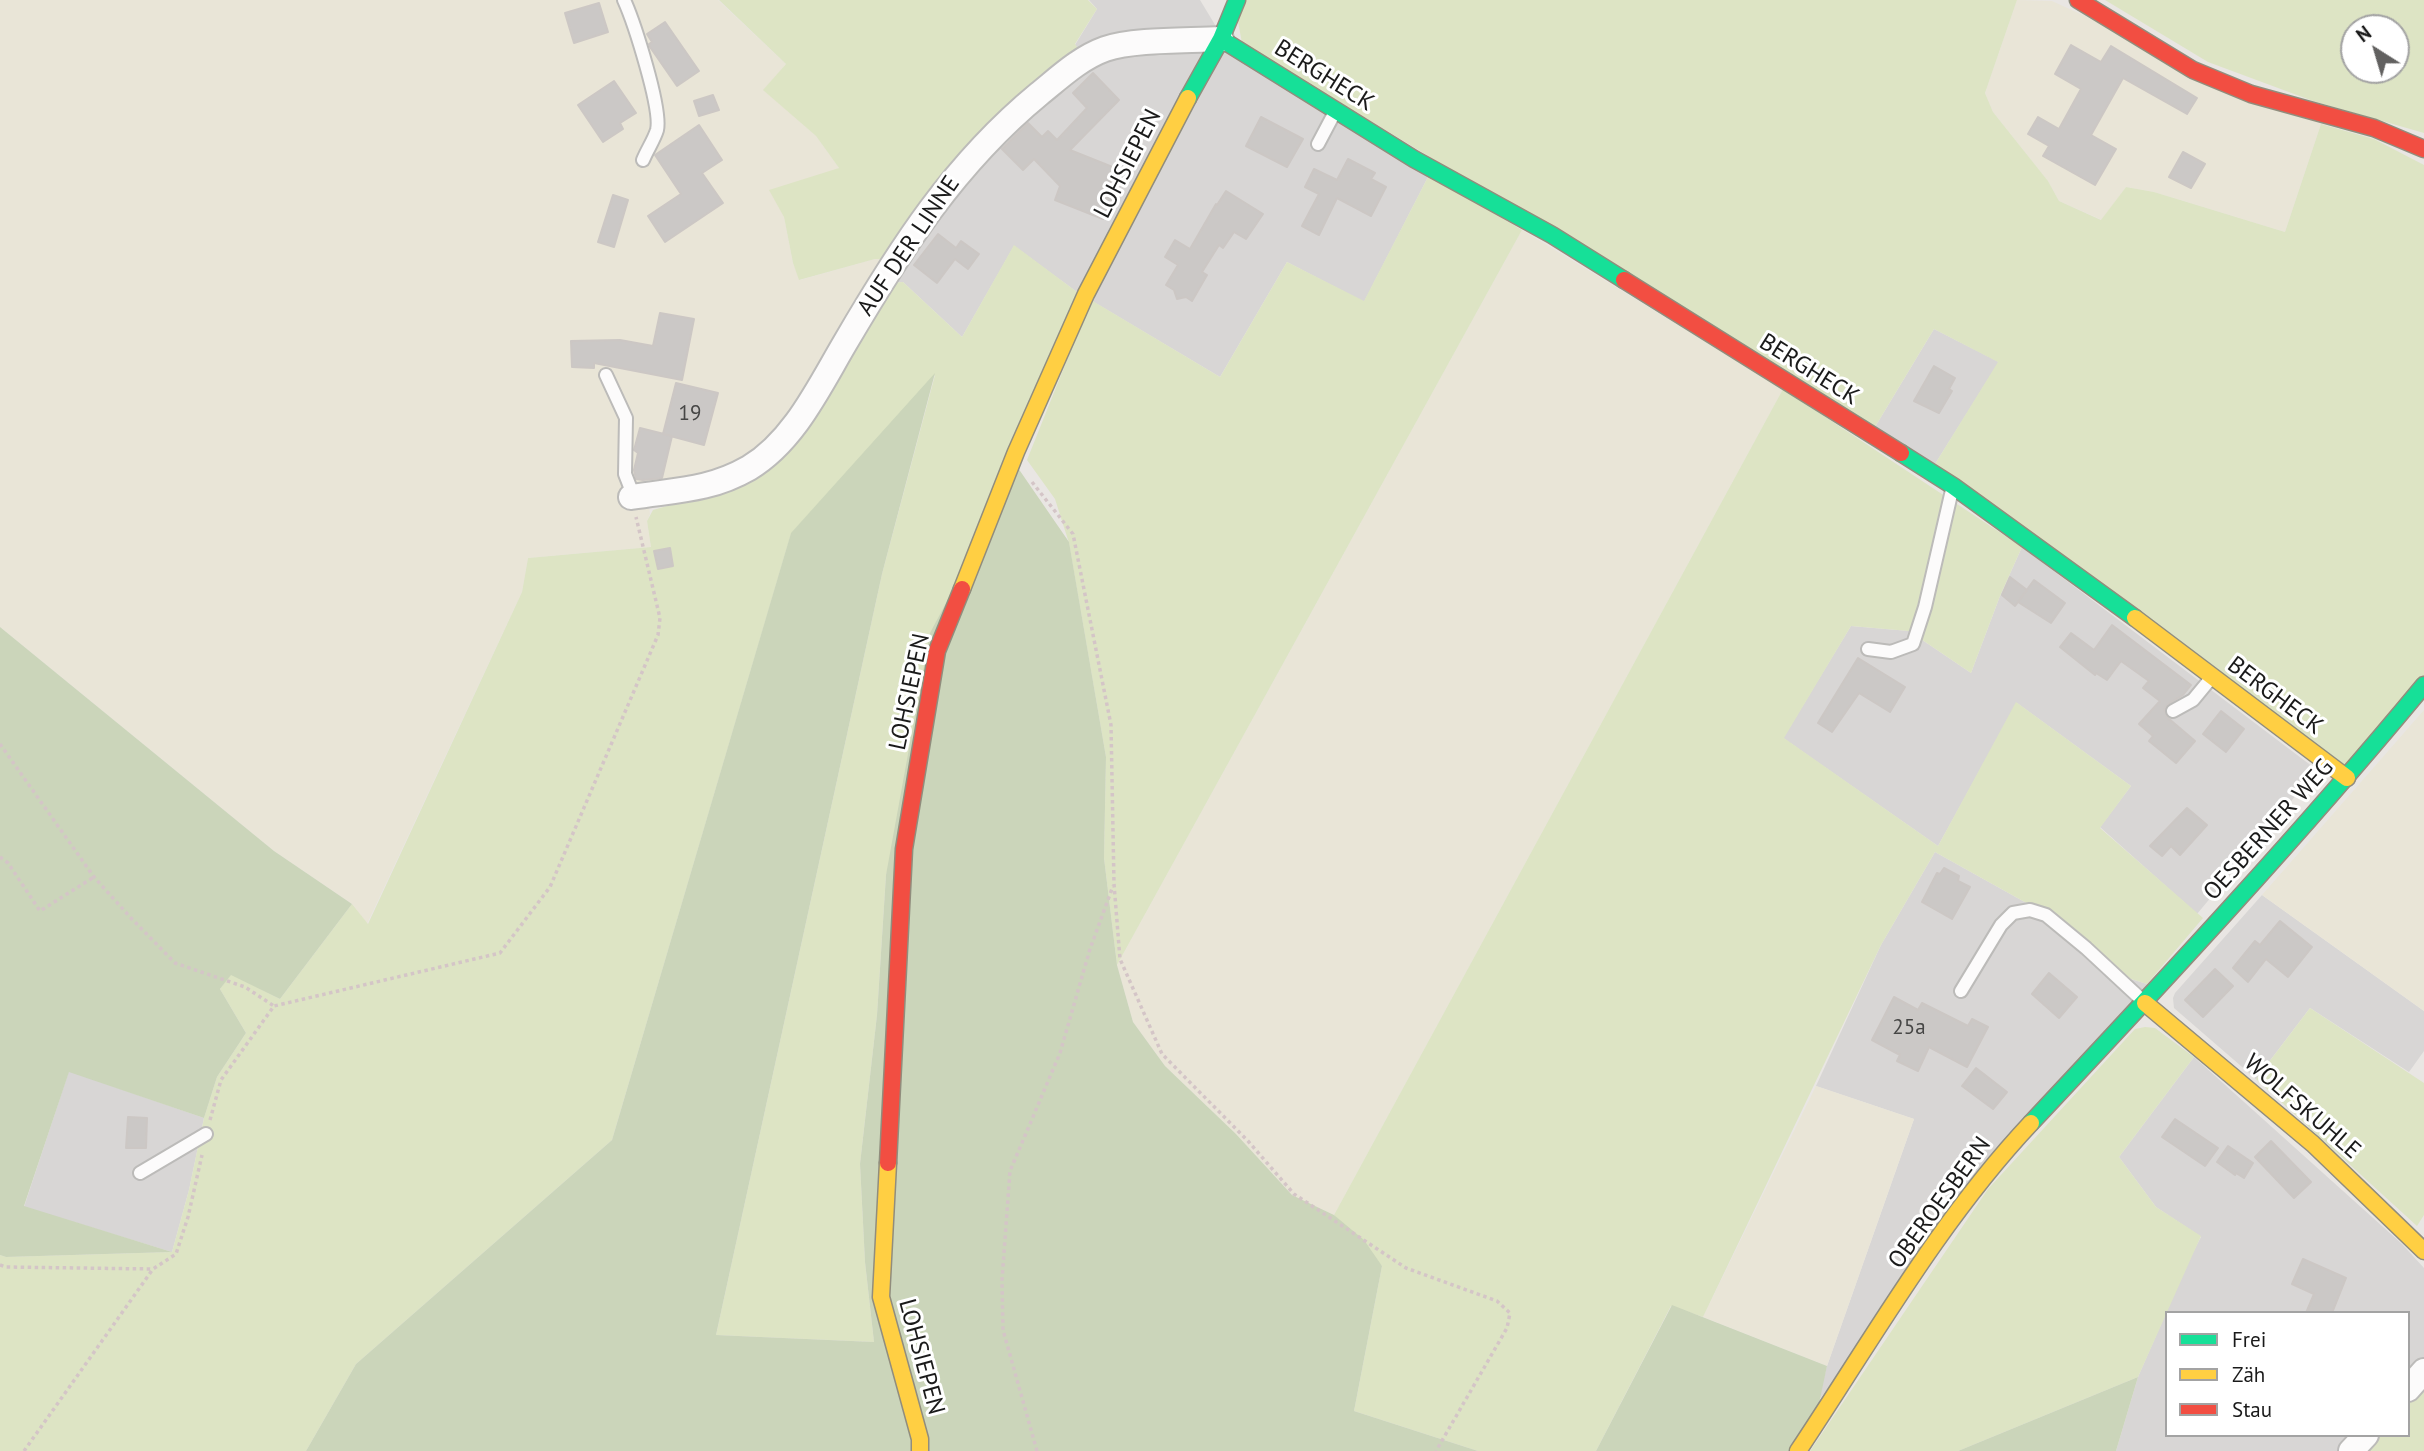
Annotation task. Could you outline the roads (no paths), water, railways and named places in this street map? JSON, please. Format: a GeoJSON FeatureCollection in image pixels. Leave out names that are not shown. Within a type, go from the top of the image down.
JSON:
{"type":"FeatureCollection","features":[{"type":"Feature","properties":{"kind":"street","name":"LOHSIEPEN"},"geometry":{"type":"LineString","coordinates":[[920,1451],[920,1439],[881,1297],[904,849],[937,651],[1017,453],[1086,294],[1221,39],[1237,0]]}},
{"type":"Feature","properties":{"kind":"street"},"geometry":{"type":"LineString","coordinates":[[2078,0],[2193,70],[2251,94],[2374,128],[2424,149]]}},
{"type":"Feature","properties":{"kind":"street","name":"BERGHECK"},"geometry":{"type":"LineString","coordinates":[[1221,39],[1414,159],[1552,235],[1953,486],[2347,778]]}},
{"type":"Feature","properties":{"kind":"street","name":"AUF DER LINNE"},"geometry":{"type":"LineString","coordinates":[[633,497],[691,490],[720,481],[749,468],[787,435],[922,218],[990,137],[1053,82],[1082,60],[1107,49],[1145,43],[1221,39]]}},
{"type":"Feature","properties":{"kind":"street","name":"OESBERNER WEG"},"geometry":{"type":"LineString","coordinates":[[2145,1003],[2347,778],[2424,685]]}},
{"type":"Feature","properties":{"kind":"street","name":"WOLFSKUHLE"},"geometry":{"type":"LineString","coordinates":[[2145,1003],[2313,1144],[2424,1251]]}},
{"type":"Feature","properties":{"kind":"street","name":"OBEROESBERN"},"geometry":{"type":"LineString","coordinates":[[1798,1451],[1973,1190],[2028,1124],[2145,1003]]}},
{"type":"Feature","properties":{"kind":"street"},"geometry":{"type":"LineString","coordinates":[[2410,1387],[2424,1371]]}},
{"type":"Feature","properties":{"kind":"street"},"geometry":{"type":"LineString","coordinates":[[2351,1451],[2364,1437]]}},
{"type":"Feature","properties":{"kind":"lane"},"geometry":{"type":"LineString","coordinates":[[624,0],[649,79],[658,118],[657,130],[643,160]]}},
{"type":"Feature","properties":{"kind":"lane"},"geometry":{"type":"LineString","coordinates":[[1318,144],[1336,110]]}},
{"type":"Feature","properties":{"kind":"lane"},"geometry":{"type":"LineString","coordinates":[[606,375],[626,418],[625,474],[633,497]]}},
{"type":"Feature","properties":{"kind":"lane"},"geometry":{"type":"LineString","coordinates":[[1868,649],[1891,652],[1913,644],[1925,607],[1953,486]]}},
{"type":"Feature","properties":{"kind":"lane"},"geometry":{"type":"LineString","coordinates":[[2173,711],[2193,700],[2212,677]]}},
{"type":"Feature","properties":{"kind":"lane"},"geometry":{"type":"LineString","coordinates":[[1961,991],[2001,925],[2013,914],[2030,910],[2046,915],[2145,1003]]}},
{"type":"Feature","properties":{"kind":"lane"},"geometry":{"type":"LineString","coordinates":[[140,1172],[206,1134]]}}]}
